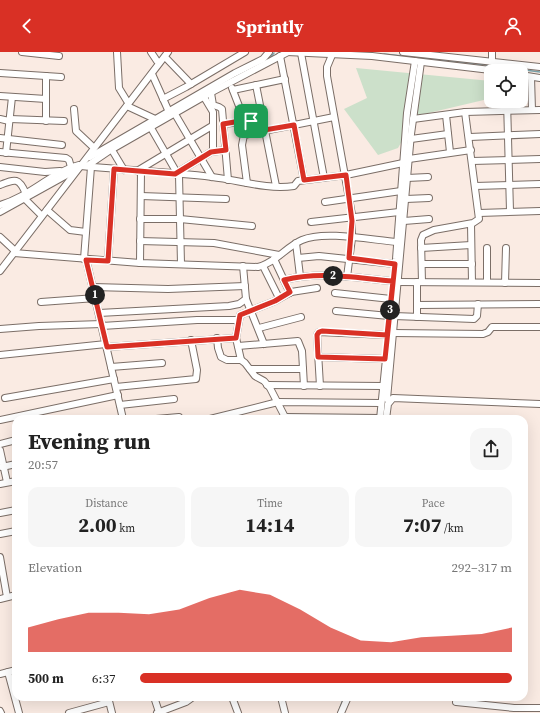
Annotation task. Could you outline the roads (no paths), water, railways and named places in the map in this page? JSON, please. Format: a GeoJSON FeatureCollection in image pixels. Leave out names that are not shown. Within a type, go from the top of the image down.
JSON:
{"type":"FeatureCollection","features":[{"type":"Feature","properties":{"kind":"street"},"geometry":{"type":"LineString","coordinates":[[26,52],[60,56]]}},
{"type":"Feature","properties":{"kind":"street"},"geometry":{"type":"LineString","coordinates":[[117,52],[119,88],[127,104],[156,119]]}},
{"type":"Feature","properties":{"kind":"street"},"geometry":{"type":"LineString","coordinates":[[150,52],[157,61]]}},
{"type":"Feature","properties":{"kind":"street"},"geometry":{"type":"LineString","coordinates":[[163,99],[245,52]]}},
{"type":"Feature","properties":{"kind":"street"},"geometry":{"type":"LineString","coordinates":[[85,165],[156,119],[263,59],[269,52]]}},
{"type":"Feature","properties":{"kind":"street"},"geometry":{"type":"LineString","coordinates":[[0,206],[25,196],[73,169],[85,165],[211,93],[288,52],[372,56],[484,69]]}},
{"type":"Feature","properties":{"kind":"street"},"geometry":{"type":"LineString","coordinates":[[403,52],[540,67]]}},
{"type":"Feature","properties":{"kind":"street"},"geometry":{"type":"LineString","coordinates":[[492,52],[492,61]]}},
{"type":"Feature","properties":{"kind":"street"},"geometry":{"type":"LineString","coordinates":[[301,53],[324,178]]}},
{"type":"Feature","properties":{"kind":"street"},"geometry":{"type":"LineString","coordinates":[[0,266],[85,165],[157,61],[166,54]]}},
{"type":"Feature","properties":{"kind":"street"},"geometry":{"type":"LineString","coordinates":[[166,54],[191,84]]}},
{"type":"Feature","properties":{"kind":"street"},"geometry":{"type":"LineString","coordinates":[[122,415],[96,298],[85,259],[85,165],[92,146],[152,74],[166,54]]}},
{"type":"Feature","properties":{"kind":"street"},"geometry":{"type":"LineString","coordinates":[[332,55],[327,67],[327,76],[346,175],[352,218],[352,238],[347,277]]}},
{"type":"Feature","properties":{"kind":"street"},"geometry":{"type":"LineString","coordinates":[[280,56],[304,180]]}},
{"type":"Feature","properties":{"kind":"street"},"geometry":{"type":"LineString","coordinates":[[392,316],[391,299],[395,282],[401,191],[411,139],[418,61]]}},
{"type":"Feature","properties":{"kind":"street"},"geometry":{"type":"LineString","coordinates":[[383,415],[395,282],[406,199],[407,113],[418,61]]}},
{"type":"Feature","properties":{"kind":"street"},"geometry":{"type":"LineString","coordinates":[[0,72],[61,77]]}},
{"type":"Feature","properties":{"kind":"street"},"geometry":{"type":"LineString","coordinates":[[152,74],[169,112]]}},
{"type":"Feature","properties":{"kind":"street"},"geometry":{"type":"LineString","coordinates":[[46,76],[46,121]]}},
{"type":"Feature","properties":{"kind":"street"},"geometry":{"type":"LineString","coordinates":[[528,76],[540,78]]}},
{"type":"Feature","properties":{"kind":"street"},"geometry":{"type":"LineString","coordinates":[[531,77],[532,110]]}},
{"type":"Feature","properties":{"kind":"street"},"geometry":{"type":"LineString","coordinates":[[233,90],[285,79]]}},
{"type":"Feature","properties":{"kind":"street"},"geometry":{"type":"LineString","coordinates":[[229,83],[239,106],[242,121]]}},
{"type":"Feature","properties":{"kind":"street"},"geometry":{"type":"LineString","coordinates":[[256,85],[276,186]]}},
{"type":"Feature","properties":{"kind":"street"},"geometry":{"type":"LineString","coordinates":[[211,93],[213,105],[219,106],[222,110],[228,180]]}},
{"type":"Feature","properties":{"kind":"street"},"geometry":{"type":"LineString","coordinates":[[0,96],[46,100]]}},
{"type":"Feature","properties":{"kind":"street"},"geometry":{"type":"LineString","coordinates":[[12,97],[10,120],[3,153],[66,158],[69,160],[73,169]]}},
{"type":"Feature","properties":{"kind":"street"},"geometry":{"type":"LineString","coordinates":[[204,97],[212,110],[213,151]]}},
{"type":"Feature","properties":{"kind":"street"},"geometry":{"type":"LineString","coordinates":[[74,109],[76,131],[92,146]]}},
{"type":"Feature","properties":{"kind":"street"},"geometry":{"type":"LineString","coordinates":[[413,119],[466,112],[540,110]]}},
{"type":"Feature","properties":{"kind":"street"},"geometry":{"type":"LineString","coordinates":[[507,111],[510,212]]}},
{"type":"Feature","properties":{"kind":"street"},"geometry":{"type":"LineString","coordinates":[[417,317],[423,235],[434,230],[471,224],[478,221],[479,213],[466,112]]}},
{"type":"Feature","properties":{"kind":"street"},"geometry":{"type":"LineString","coordinates":[[175,114],[212,177]]}},
{"type":"Feature","properties":{"kind":"street"},"geometry":{"type":"LineString","coordinates":[[446,115],[450,152]]}},
{"type":"Feature","properties":{"kind":"street"},"geometry":{"type":"LineString","coordinates":[[247,183],[242,138],[244,135],[334,117]]}},
{"type":"Feature","properties":{"kind":"street"},"geometry":{"type":"LineString","coordinates":[[0,119],[64,121]]}},
{"type":"Feature","properties":{"kind":"street"},"geometry":{"type":"LineString","coordinates":[[223,124],[251,121],[253,132]]}},
{"type":"Feature","properties":{"kind":"street"},"geometry":{"type":"LineString","coordinates":[[139,171],[165,153],[212,126]]}},
{"type":"Feature","properties":{"kind":"street"},"geometry":{"type":"LineString","coordinates":[[151,128],[177,174],[180,219],[180,264]]}},
{"type":"Feature","properties":{"kind":"street"},"geometry":{"type":"LineString","coordinates":[[411,139],[448,134]]}},
{"type":"Feature","properties":{"kind":"street"},"geometry":{"type":"LineString","coordinates":[[470,137],[540,134]]}},
{"type":"Feature","properties":{"kind":"street"},"geometry":{"type":"LineString","coordinates":[[0,138],[62,145]]}},
{"type":"Feature","properties":{"kind":"street"},"geometry":{"type":"LineString","coordinates":[[112,150],[124,170]]}},
{"type":"Feature","properties":{"kind":"street"},"geometry":{"type":"LineString","coordinates":[[177,174],[213,151],[226,150]]}},
{"type":"Feature","properties":{"kind":"street"},"geometry":{"type":"LineString","coordinates":[[85,165],[124,170],[212,177],[276,186],[292,186],[296,181],[346,175],[450,152],[471,150]]}},
{"type":"Feature","properties":{"kind":"street"},"geometry":{"type":"LineString","coordinates":[[472,161],[540,159]]}},
{"type":"Feature","properties":{"kind":"street"},"geometry":{"type":"LineString","coordinates":[[0,167],[45,172],[73,169]]}},
{"type":"Feature","properties":{"kind":"street"},"geometry":{"type":"LineString","coordinates":[[0,271],[73,169]]}},
{"type":"Feature","properties":{"kind":"street"},"geometry":{"type":"LineString","coordinates":[[108,261],[114,169]]}},
{"type":"Feature","properties":{"kind":"street"},"geometry":{"type":"LineString","coordinates":[[0,212],[63,170]]}},
{"type":"Feature","properties":{"kind":"street"},"geometry":{"type":"LineString","coordinates":[[139,171],[141,196],[140,264]]}},
{"type":"Feature","properties":{"kind":"street"},"geometry":{"type":"LineString","coordinates":[[407,178],[428,176]]}},
{"type":"Feature","properties":{"kind":"street"},"geometry":{"type":"LineString","coordinates":[[0,185],[12,181],[20,182],[25,196],[40,214]]}},
{"type":"Feature","properties":{"kind":"street"},"geometry":{"type":"LineString","coordinates":[[476,186],[540,184]]}},
{"type":"Feature","properties":{"kind":"street"},"geometry":{"type":"LineString","coordinates":[[325,202],[349,197],[401,191]]}},
{"type":"Feature","properties":{"kind":"street"},"geometry":{"type":"LineString","coordinates":[[141,196],[226,199]]}},
{"type":"Feature","properties":{"kind":"street"},"geometry":{"type":"LineString","coordinates":[[406,199],[429,198]]}},
{"type":"Feature","properties":{"kind":"street"},"geometry":{"type":"LineString","coordinates":[[47,210],[70,230],[86,232]]}},
{"type":"Feature","properties":{"kind":"street"},"geometry":{"type":"LineString","coordinates":[[479,213],[540,211]]}},
{"type":"Feature","properties":{"kind":"street"},"geometry":{"type":"LineString","coordinates":[[311,222],[400,212]]}},
{"type":"Feature","properties":{"kind":"street"},"geometry":{"type":"LineString","coordinates":[[140,219],[180,219],[252,226]]}},
{"type":"Feature","properties":{"kind":"street"},"geometry":{"type":"LineString","coordinates":[[404,221],[429,219]]}},
{"type":"Feature","properties":{"kind":"street"},"geometry":{"type":"LineString","coordinates":[[471,224],[472,282]]}},
{"type":"Feature","properties":{"kind":"street"},"geometry":{"type":"LineString","coordinates":[[0,237],[14,251],[140,264],[258,267],[263,266],[296,243],[319,235],[397,242]]}},
{"type":"Feature","properties":{"kind":"street"},"geometry":{"type":"LineString","coordinates":[[140,241],[220,244],[276,257]]}},
{"type":"Feature","properties":{"kind":"street"},"geometry":{"type":"LineString","coordinates":[[296,243],[300,276]]}},
{"type":"Feature","properties":{"kind":"street"},"geometry":{"type":"LineString","coordinates":[[421,248],[471,245]]}},
{"type":"Feature","properties":{"kind":"street"},"geometry":{"type":"LineString","coordinates":[[487,248],[487,282]]}},
{"type":"Feature","properties":{"kind":"street"},"geometry":{"type":"LineString","coordinates":[[505,283],[506,248]]}},
{"type":"Feature","properties":{"kind":"street"},"geometry":{"type":"LineString","coordinates":[[298,258],[319,256],[395,264]]}},
{"type":"Feature","properties":{"kind":"street"},"geometry":{"type":"LineString","coordinates":[[276,257],[290,292]]}},
{"type":"Feature","properties":{"kind":"street"},"geometry":{"type":"LineString","coordinates":[[422,264],[472,264]]}},
{"type":"Feature","properties":{"kind":"street"},"geometry":{"type":"LineString","coordinates":[[243,266],[246,299],[252,310],[264,344]]}},
{"type":"Feature","properties":{"kind":"street"},"geometry":{"type":"LineString","coordinates":[[263,266],[280,298]]}},
{"type":"Feature","properties":{"kind":"street"},"geometry":{"type":"LineString","coordinates":[[284,280],[300,276],[320,274],[395,282],[540,283]]}},
{"type":"Feature","properties":{"kind":"street"},"geometry":{"type":"LineString","coordinates":[[93,287],[168,289],[245,286]]}},
{"type":"Feature","properties":{"kind":"street"},"geometry":{"type":"LineString","coordinates":[[284,415],[267,385],[255,376],[241,360],[236,338],[238,320],[240,315],[280,298],[290,292],[317,288]]}},
{"type":"Feature","properties":{"kind":"street"},"geometry":{"type":"LineString","coordinates":[[335,293],[391,299]]}},
{"type":"Feature","properties":{"kind":"street"},"geometry":{"type":"LineString","coordinates":[[41,302],[96,298]]}},
{"type":"Feature","properties":{"kind":"street"},"geometry":{"type":"LineString","coordinates":[[99,313],[229,306],[238,304],[246,299]]}},
{"type":"Feature","properties":{"kind":"street"},"geometry":{"type":"LineString","coordinates":[[336,310],[392,316],[474,319],[477,316],[478,304]]}},
{"type":"Feature","properties":{"kind":"street"},"geometry":{"type":"LineString","coordinates":[[417,305],[540,304]]}},
{"type":"Feature","properties":{"kind":"street"},"geometry":{"type":"LineString","coordinates":[[259,328],[301,317]]}},
{"type":"Feature","properties":{"kind":"street"},"geometry":{"type":"LineString","coordinates":[[0,330],[39,326],[102,325],[198,320],[238,320]]}},
{"type":"Feature","properties":{"kind":"street"},"geometry":{"type":"LineString","coordinates":[[320,386],[317,335],[320,331],[390,334],[483,334],[488,332],[492,327],[540,327]]}},
{"type":"Feature","properties":{"kind":"street"},"geometry":{"type":"LineString","coordinates":[[385,400],[383,386],[385,359],[390,334]]}},
{"type":"Feature","properties":{"kind":"street"},"geometry":{"type":"LineString","coordinates":[[217,338],[221,357],[227,360],[241,360]]}},
{"type":"Feature","properties":{"kind":"street"},"geometry":{"type":"LineString","coordinates":[[0,355],[106,345],[236,338]]}},
{"type":"Feature","properties":{"kind":"street"},"geometry":{"type":"LineString","coordinates":[[116,386],[196,379],[197,370],[191,340]]}},
{"type":"Feature","properties":{"kind":"street"},"geometry":{"type":"LineString","coordinates":[[238,346],[298,341],[301,346],[304,386]]}},
{"type":"Feature","properties":{"kind":"street"},"geometry":{"type":"LineString","coordinates":[[318,357],[385,359]]}},
{"type":"Feature","properties":{"kind":"street"},"geometry":{"type":"LineString","coordinates":[[111,367],[162,363]]}},
{"type":"Feature","properties":{"kind":"street"},"geometry":{"type":"LineString","coordinates":[[250,369],[303,368]]}},
{"type":"Feature","properties":{"kind":"street"},"geometry":{"type":"LineString","coordinates":[[4,398],[114,379]]}},
{"type":"Feature","properties":{"kind":"street"},"geometry":{"type":"LineString","coordinates":[[267,385],[383,386]]}},
{"type":"Feature","properties":{"kind":"street"},"geometry":{"type":"LineString","coordinates":[[24,415],[118,395]]}},
{"type":"Feature","properties":{"kind":"street"},"geometry":{"type":"LineString","coordinates":[[226,415],[278,402],[385,400],[399,398],[540,404]]}},
{"type":"Feature","properties":{"kind":"street"},"geometry":{"type":"LineString","coordinates":[[120,405],[174,399]]}},
{"type":"Feature","properties":{"kind":"street"},"geometry":{"type":"LineString","coordinates":[[0,420],[12,417]]}},
{"type":"Feature","properties":{"kind":"street"},"geometry":{"type":"LineString","coordinates":[[0,444],[12,441]]}},
{"type":"Feature","properties":{"kind":"street"},"geometry":{"type":"LineString","coordinates":[[0,450],[2,467],[8,482]]}},
{"type":"Feature","properties":{"kind":"street"},"geometry":{"type":"LineString","coordinates":[[2,467],[12,465]]}},
{"type":"Feature","properties":{"kind":"street"},"geometry":{"type":"LineString","coordinates":[[0,484],[12,482]]}},
{"type":"Feature","properties":{"kind":"street"},"geometry":{"type":"LineString","coordinates":[[0,513],[12,511]]}},
{"type":"Feature","properties":{"kind":"street"},"geometry":{"type":"LineString","coordinates":[[0,534],[12,532]]}},
{"type":"Feature","properties":{"kind":"street"},"geometry":{"type":"LineString","coordinates":[[0,557],[7,597]]}},
{"type":"Feature","properties":{"kind":"street"},"geometry":{"type":"LineString","coordinates":[[0,599],[12,596]]}},
{"type":"Feature","properties":{"kind":"street"},"geometry":{"type":"LineString","coordinates":[[0,674],[12,671]]}},
{"type":"Feature","properties":{"kind":"street"},"geometry":{"type":"LineString","coordinates":[[8,672],[12,686]]}},
{"type":"Feature","properties":{"kind":"street"},"geometry":{"type":"LineString","coordinates":[[16,701],[20,713]]}},
{"type":"Feature","properties":{"kind":"street"},"geometry":{"type":"LineString","coordinates":[[68,713],[88,711],[107,701]]}},
{"type":"Feature","properties":{"kind":"street"},"geometry":{"type":"LineString","coordinates":[[109,701],[112,713]]}},
{"type":"Feature","properties":{"kind":"street"},"geometry":{"type":"LineString","coordinates":[[155,701],[158,713],[181,701]]}},
{"type":"Feature","properties":{"kind":"street"},"geometry":{"type":"LineString","coordinates":[[234,701],[238,713]]}},
{"type":"Feature","properties":{"kind":"street"},"geometry":{"type":"LineString","coordinates":[[282,701],[285,713]]}},
{"type":"Feature","properties":{"kind":"street"},"geometry":{"type":"LineString","coordinates":[[341,713],[346,701]]}},
{"type":"Feature","properties":{"kind":"street"},"geometry":{"type":"LineString","coordinates":[[456,702],[514,708],[540,708]]}},
{"type":"Feature","properties":{"kind":"waterway"},"geometry":{"type":"LineString","coordinates":[[269,59],[274,53]]}},
{"type":"Feature","properties":{"kind":"waterway"},"geometry":{"type":"LineString","coordinates":[[384,54],[540,72]]}},
{"type":"Feature","properties":{"kind":"waterway"},"geometry":{"type":"LineString","coordinates":[[410,116],[413,92]]}},
{"type":"Feature","properties":{"kind":"waterway"},"geometry":{"type":"LineString","coordinates":[[338,713],[342,701]]}}]}
